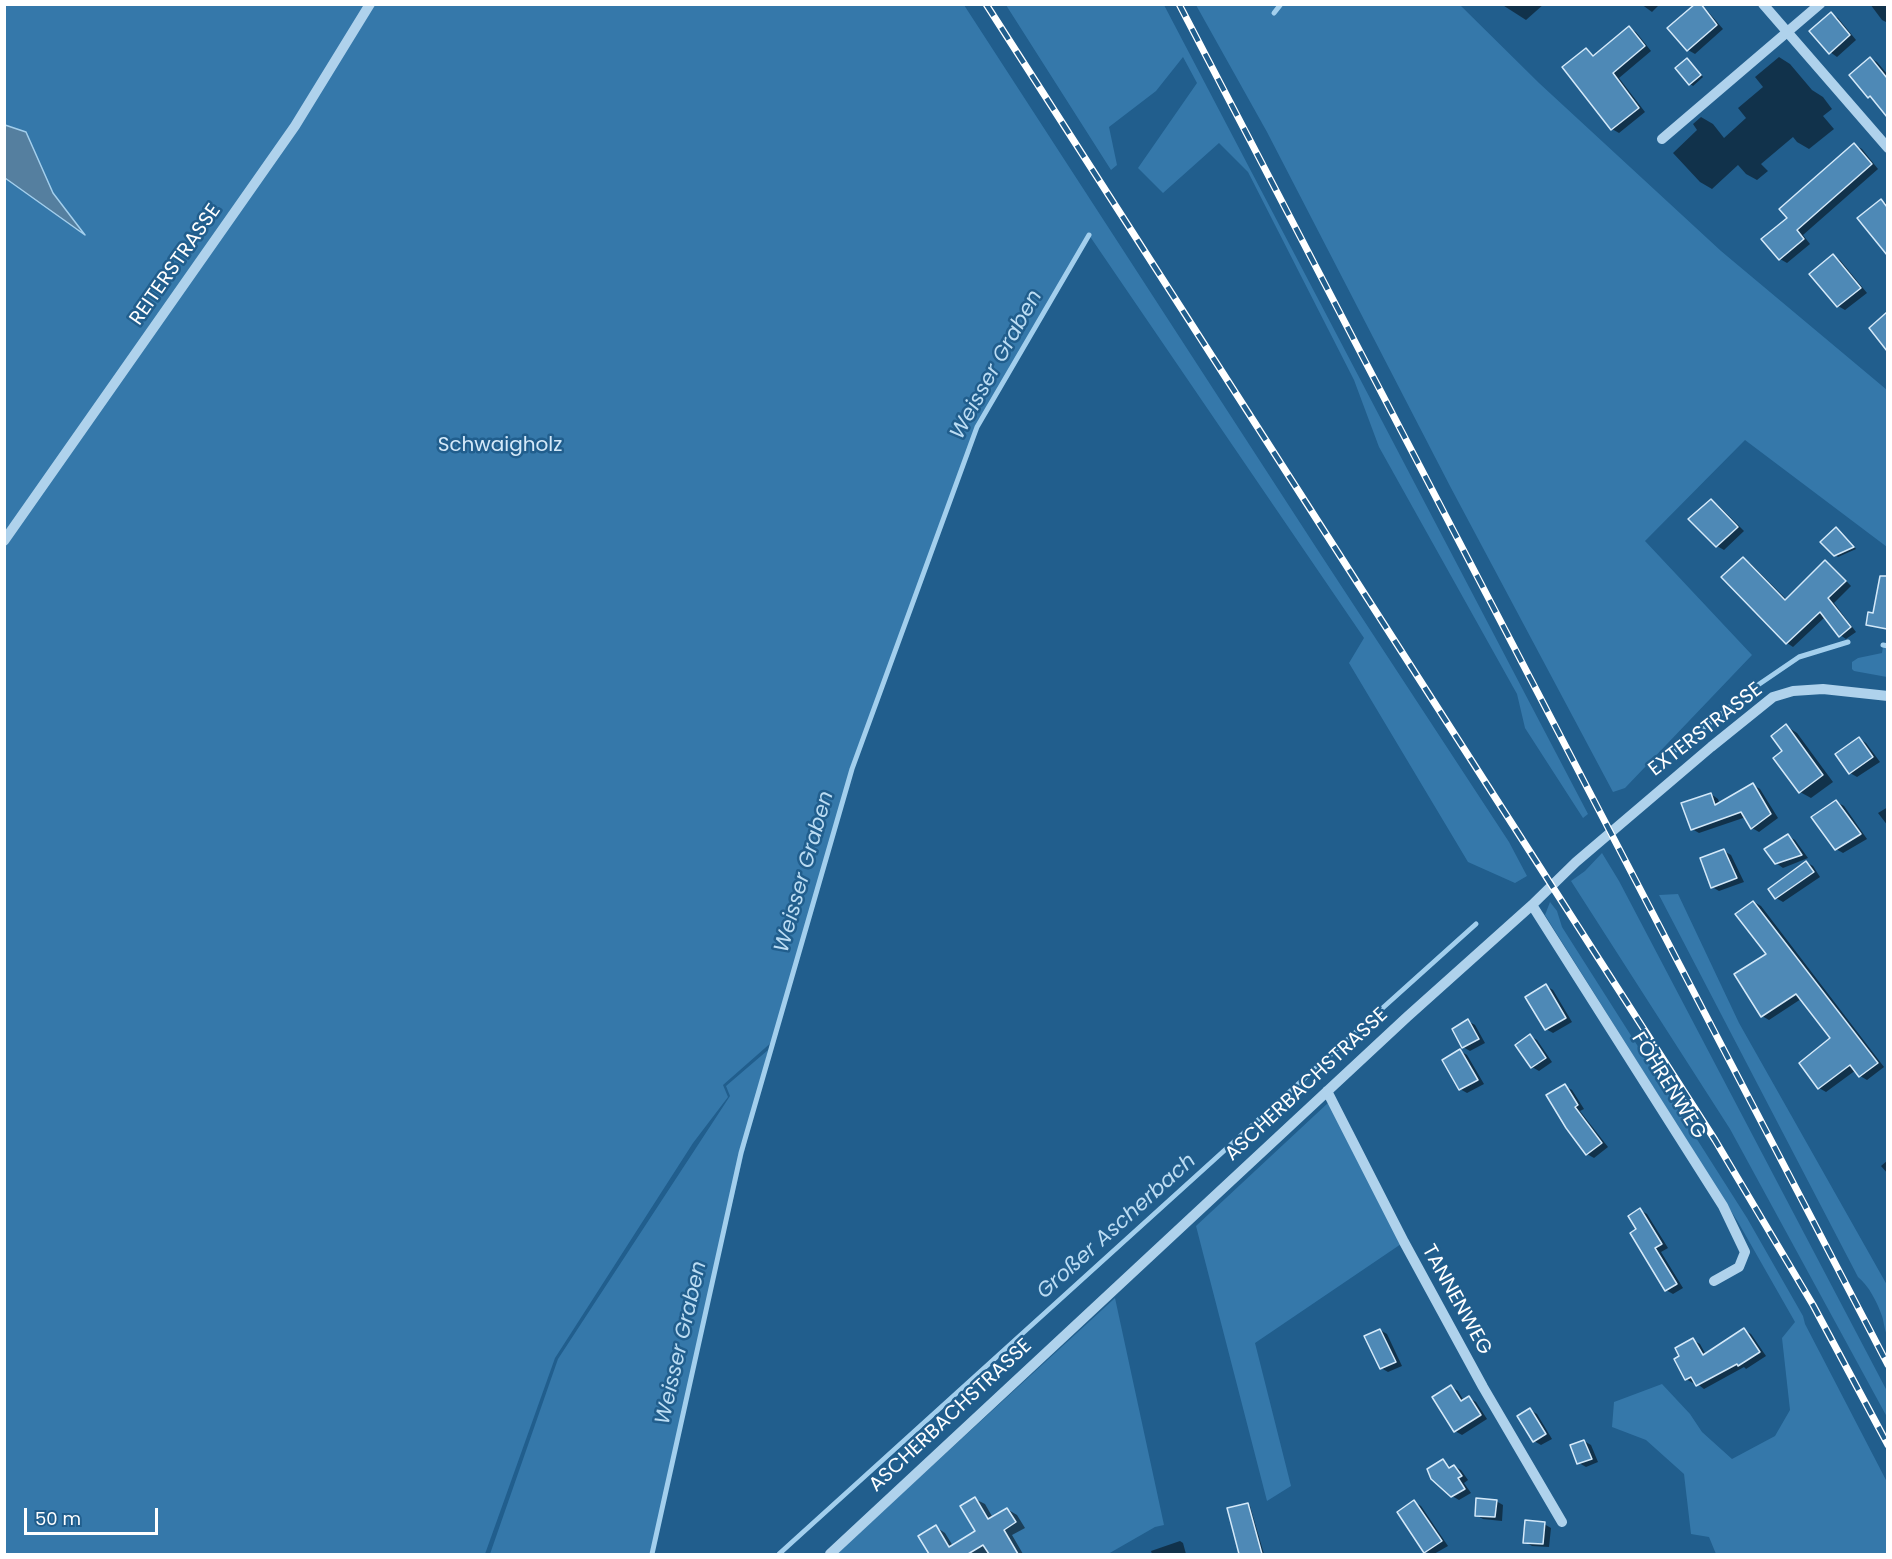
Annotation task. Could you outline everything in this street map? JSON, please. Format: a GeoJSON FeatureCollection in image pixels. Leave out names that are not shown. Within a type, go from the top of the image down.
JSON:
{"type":"FeatureCollection","features":[{"type":"Feature","properties":{"kind":"street","name":"REITERSTRASSE"},"geometry":{"type":"LineString","coordinates":[[4,541],[295,126],[370,4]]}},
{"type":"Feature","properties":{"kind":"street"},"geometry":{"type":"LineString","coordinates":[[1763,4],[1887,148]]}},
{"type":"Feature","properties":{"kind":"street"},"geometry":{"type":"LineString","coordinates":[[1662,139],[1820,4]]}},
{"type":"Feature","properties":{"kind":"street","name":"EXTERSTRASSE"},"geometry":{"type":"LineString","coordinates":[[1628,818],[1697,758],[1773,697],[1793,691],[1823,689],[1887,696]]}},
{"type":"Feature","properties":{"kind":"street","name":"ASCHERBACHSTRASSE"},"geometry":{"type":"LineString","coordinates":[[830,1554],[1327,1091],[1571,867],[1628,818]]}},
{"type":"Feature","properties":{"kind":"street","name":"FÖHRENWEG"},"geometry":{"type":"LineString","coordinates":[[1532,905],[1723,1206],[1744,1252],[1739,1267],[1714,1281]]}},
{"type":"Feature","properties":{"kind":"street","name":"TANNENWEG"},"geometry":{"type":"LineString","coordinates":[[1327,1091],[1409,1253],[1483,1388],[1562,1522]]}},
{"type":"Feature","properties":{"kind":"green space","name":"Schwaigholz"},"geometry":{"type":"Polygon","coordinates":[[[5,5],[964,5],[1509,842],[1527,876],[1515,883],[1468,862],[1349,663],[1364,638],[1089,235],[977,427],[852,769],[773,1041],[723,1085],[728,1097],[693,1143],[555,1358],[485,1554],[5,1554],[5,5]]]}},
{"type":"Feature","properties":{"kind":"green space"},"geometry":{"type":"Polygon","coordinates":[[[1006,5],[1164,5],[1588,814],[1583,818],[1525,728],[1517,694],[1379,447],[1354,380],[1248,172],[1219,143],[1163,193],[1138,168],[1197,83],[1183,57],[1156,91],[1109,127],[1117,165],[1111,170],[1006,5]]]}},
{"type":"Feature","properties":{"kind":"green space"},"geometry":{"type":"Polygon","coordinates":[[[1196,5],[1460,5],[1539,83],[1721,251],[1887,390],[1887,547],[1745,440],[1645,541],[1752,655],[1625,788],[1613,792],[1451,488],[1267,132],[1196,5]]]}},
{"type":"Feature","properties":{"kind":"green space"},"geometry":{"type":"Polygon","coordinates":[[[1883,647],[1887,648],[1887,677],[1852,669],[1852,662],[1858,658],[1882,653],[1883,647]]]}},
{"type":"Feature","properties":{"kind":"green space"},"geometry":{"type":"Polygon","coordinates":[[[1602,853],[1619,881],[1887,1391],[1887,1417],[1730,1129],[1571,881],[1585,871],[1602,853]]]}},
{"type":"Feature","properties":{"kind":"green space"},"geometry":{"type":"Polygon","coordinates":[[[1678,894],[1739,1023],[1887,1285],[1887,1335],[1875,1300],[1858,1277],[1659,895],[1678,894]]]}},
{"type":"Feature","properties":{"kind":"green space"},"geometry":{"type":"Polygon","coordinates":[[[1550,902],[1557,911],[1562,927],[1747,1218],[1803,1316],[1805,1324],[1887,1482],[1887,1554],[1716,1554],[1709,1537],[1691,1534],[1684,1474],[1646,1440],[1612,1427],[1614,1402],[1662,1384],[1690,1414],[1702,1432],[1732,1459],[1775,1436],[1790,1410],[1782,1338],[1795,1322],[1738,1222],[1545,915],[1550,902]]]}},
{"type":"Feature","properties":{"kind":"green space"},"geometry":{"type":"Polygon","coordinates":[[[768,1050],[650,1554],[490,1554],[558,1359],[730,1096],[726,1086],[768,1050]]]}},
{"type":"Feature","properties":{"kind":"green space"},"geometry":{"type":"Polygon","coordinates":[[[1329,1102],[1404,1242],[1255,1343],[1291,1486],[1267,1501],[1196,1226],[1329,1102]]]}},
{"type":"Feature","properties":{"kind":"green space"},"geometry":{"type":"Polygon","coordinates":[[[1115,1298],[1164,1525],[1155,1527],[1108,1554],[836,1554],[1115,1298]]]}},
{"type":"Feature","properties":{"kind":"shaded area"},"geometry":{"type":"Polygon","coordinates":[[[5,125],[26,132],[53,193],[85,235],[5,178],[5,125]]]}},
{"type":"Feature","properties":{"kind":"building"},"geometry":{"type":"Polygon","coordinates":[[[1695,4],[1701,4],[1717,25],[1687,51],[1667,28],[1695,4]]]}},
{"type":"Feature","properties":{"kind":"building"},"geometry":{"type":"Polygon","coordinates":[[[1831,12],[1850,35],[1829,54],[1809,31],[1831,12]]]}},
{"type":"Feature","properties":{"kind":"building"},"geometry":{"type":"Polygon","coordinates":[[[1629,26],[1645,46],[1613,73],[1639,108],[1611,130],[1562,67],[1586,48],[1593,56],[1629,26]]]}},
{"type":"Feature","properties":{"kind":"building"},"geometry":{"type":"Polygon","coordinates":[[[1870,57],[1887,78],[1887,117],[1849,75],[1870,57]]]}},
{"type":"Feature","properties":{"kind":"building"},"geometry":{"type":"Polygon","coordinates":[[[1687,58],[1701,75],[1689,85],[1675,68],[1687,58]]]}},
{"type":"Feature","properties":{"kind":"building"},"geometry":{"type":"Polygon","coordinates":[[[1854,143],[1872,164],[1797,230],[1804,239],[1779,260],[1761,239],[1787,218],[1779,209],[1854,143]]]}},
{"type":"Feature","properties":{"kind":"building"},"geometry":{"type":"Polygon","coordinates":[[[1881,199],[1887,207],[1887,255],[1857,218],[1881,199]]]}},
{"type":"Feature","properties":{"kind":"building"},"geometry":{"type":"Polygon","coordinates":[[[1833,254],[1861,288],[1837,307],[1809,274],[1833,254]]]}},
{"type":"Feature","properties":{"kind":"building"},"geometry":{"type":"Polygon","coordinates":[[[1887,312],[1887,351],[1869,328],[1887,312]]]}},
{"type":"Feature","properties":{"kind":"building"},"geometry":{"type":"Polygon","coordinates":[[[1711,499],[1738,527],[1716,547],[1688,519],[1711,499]]]}},
{"type":"Feature","properties":{"kind":"building"},"geometry":{"type":"Polygon","coordinates":[[[1836,527],[1854,547],[1834,556],[1820,542],[1836,527]]]}},
{"type":"Feature","properties":{"kind":"building"},"geometry":{"type":"Polygon","coordinates":[[[1743,557],[1785,600],[1825,560],[1846,581],[1828,598],[1851,627],[1839,637],[1820,612],[1786,644],[1721,577],[1743,557]]]}},
{"type":"Feature","properties":{"kind":"building"},"geometry":{"type":"Polygon","coordinates":[[[1880,576],[1887,576],[1887,629],[1866,625],[1868,612],[1873,613],[1880,576]]]}},
{"type":"Feature","properties":{"kind":"building"},"geometry":{"type":"Polygon","coordinates":[[[1786,724],[1823,775],[1799,793],[1773,758],[1782,751],[1771,736],[1786,724]]]}},
{"type":"Feature","properties":{"kind":"building"},"geometry":{"type":"Polygon","coordinates":[[[1859,737],[1873,757],[1849,774],[1835,754],[1859,737]]]}},
{"type":"Feature","properties":{"kind":"building"},"geometry":{"type":"Polygon","coordinates":[[[1753,783],[1771,814],[1751,829],[1741,812],[1691,830],[1681,803],[1711,793],[1715,805],[1753,783]]]}},
{"type":"Feature","properties":{"kind":"building"},"geometry":{"type":"Polygon","coordinates":[[[1836,800],[1861,834],[1835,850],[1811,817],[1836,800]]]}},
{"type":"Feature","properties":{"kind":"building"},"geometry":{"type":"Polygon","coordinates":[[[1788,834],[1802,855],[1775,864],[1764,849],[1788,834]]]}},
{"type":"Feature","properties":{"kind":"building"},"geometry":{"type":"Polygon","coordinates":[[[1724,849],[1737,878],[1711,888],[1700,858],[1724,849]]]}},
{"type":"Feature","properties":{"kind":"building"},"geometry":{"type":"Polygon","coordinates":[[[1806,861],[1814,872],[1775,899],[1768,889],[1806,861]]]}},
{"type":"Feature","properties":{"kind":"building"},"geometry":{"type":"Polygon","coordinates":[[[1753,901],[1878,1063],[1859,1077],[1850,1065],[1818,1089],[1799,1063],[1830,1038],[1796,994],[1761,1017],[1734,974],[1766,954],[1735,914],[1753,901]]]}},
{"type":"Feature","properties":{"kind":"building"},"geometry":{"type":"Polygon","coordinates":[[[1546,984],[1566,1018],[1545,1030],[1525,997],[1546,984]]]}},
{"type":"Feature","properties":{"kind":"building"},"geometry":{"type":"Polygon","coordinates":[[[1468,1019],[1479,1039],[1462,1048],[1452,1029],[1468,1019]]]}},
{"type":"Feature","properties":{"kind":"building"},"geometry":{"type":"Polygon","coordinates":[[[1530,1034],[1546,1058],[1531,1068],[1515,1045],[1530,1034]]]}},
{"type":"Feature","properties":{"kind":"building"},"geometry":{"type":"Polygon","coordinates":[[[1460,1049],[1478,1080],[1459,1090],[1442,1060],[1460,1049]]]}},
{"type":"Feature","properties":{"kind":"building"},"geometry":{"type":"Polygon","coordinates":[[[1565,1084],[1578,1105],[1575,1107],[1602,1143],[1586,1155],[1546,1095],[1565,1084]]]}},
{"type":"Feature","properties":{"kind":"building"},"geometry":{"type":"Polygon","coordinates":[[[1640,1208],[1662,1244],[1655,1248],[1677,1284],[1665,1291],[1630,1233],[1636,1229],[1628,1216],[1640,1208]]]}},
{"type":"Feature","properties":{"kind":"building"},"geometry":{"type":"Polygon","coordinates":[[[1744,1328],[1760,1352],[1738,1366],[1737,1364],[1696,1386],[1691,1377],[1685,1380],[1674,1359],[1679,1356],[1675,1348],[1693,1338],[1703,1355],[1744,1328]]]}},
{"type":"Feature","properties":{"kind":"building"},"geometry":{"type":"Polygon","coordinates":[[[1380,1329],[1396,1362],[1380,1369],[1364,1336],[1380,1329]]]}},
{"type":"Feature","properties":{"kind":"building"},"geometry":{"type":"Polygon","coordinates":[[[1451,1385],[1461,1401],[1469,1396],[1481,1415],[1454,1432],[1432,1397],[1451,1385]]]}},
{"type":"Feature","properties":{"kind":"building"},"geometry":{"type":"Polygon","coordinates":[[[1530,1408],[1546,1434],[1533,1442],[1517,1416],[1530,1408]]]}},
{"type":"Feature","properties":{"kind":"building"},"geometry":{"type":"Polygon","coordinates":[[[1584,1440],[1592,1459],[1577,1464],[1570,1445],[1584,1440]]]}},
{"type":"Feature","properties":{"kind":"building"},"geometry":{"type":"Polygon","coordinates":[[[1443,1459],[1449,1468],[1454,1465],[1462,1476],[1458,1478],[1465,1489],[1451,1497],[1431,1479],[1427,1469],[1443,1459]]]}},
{"type":"Feature","properties":{"kind":"building"},"geometry":{"type":"Polygon","coordinates":[[[975,1497],[988,1519],[1007,1508],[1016,1522],[1004,1530],[1018,1554],[989,1554],[983,1545],[968,1554],[929,1554],[918,1536],[936,1525],[949,1547],[975,1531],[960,1506],[975,1497]]]}},
{"type":"Feature","properties":{"kind":"building"},"geometry":{"type":"Polygon","coordinates":[[[1476,1498],[1497,1500],[1495,1517],[1475,1516],[1476,1498]]]}},
{"type":"Feature","properties":{"kind":"building"},"geometry":{"type":"Polygon","coordinates":[[[1414,1500],[1442,1541],[1424,1553],[1397,1512],[1414,1500]]]}},
{"type":"Feature","properties":{"kind":"building"},"geometry":{"type":"Polygon","coordinates":[[[1248,1503],[1262,1554],[1239,1554],[1227,1508],[1248,1503]]]}},
{"type":"Feature","properties":{"kind":"building"},"geometry":{"type":"Polygon","coordinates":[[[1525,1520],[1545,1522],[1543,1544],[1523,1543],[1525,1520]]]}},
{"type":"Feature","properties":{"kind":"waterway","name":"Weisser Graben"},"geometry":{"type":"LineString","coordinates":[[1274,13],[1281,4]]}},
{"type":"Feature","properties":{"kind":"waterway","name":"Weisser Graben"},"geometry":{"type":"LineString","coordinates":[[652,1554],[741,1153],[852,769],[977,427],[1089,235]]}},
{"type":"Feature","properties":{"kind":"waterway","name":"Großer Ascherbach"},"geometry":{"type":"LineString","coordinates":[[1674,751],[1755,687],[1799,657],[1848,642]]}},
{"type":"Feature","properties":{"kind":"waterway","name":"Großer Ascherbach"},"geometry":{"type":"LineString","coordinates":[[1883,645],[1888,646]]}},
{"type":"Feature","properties":{"kind":"waterway","name":"Großer Ascherbach"},"geometry":{"type":"LineString","coordinates":[[779,1554],[1476,924]]}},
{"type":"Feature","properties":{"kind":"railway"},"geometry":{"type":"LineString","coordinates":[[986,4],[1715,1140],[1813,1305],[1888,1445]]}},
{"type":"Feature","properties":{"kind":"railway"},"geometry":{"type":"LineString","coordinates":[[1179,4],[1888,1365]]}}]}
